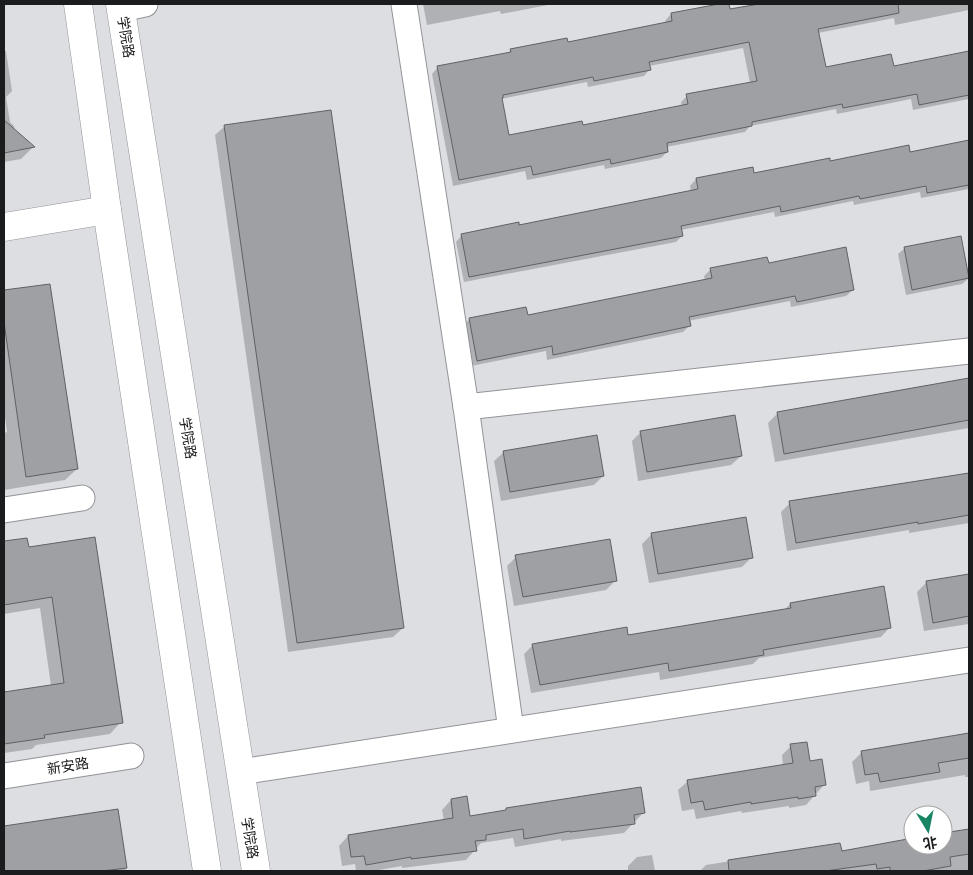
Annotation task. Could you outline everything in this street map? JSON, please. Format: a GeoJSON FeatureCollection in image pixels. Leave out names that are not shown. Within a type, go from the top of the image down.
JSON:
{"type":"FeatureCollection","features":[{"type":"Feature","properties":{"kind":"main road"},"geometry":{"type":"LineString","coordinates":[[78,4],[107,210],[207,871]]}},
{"type":"Feature","properties":{"kind":"main road","name":"学院路"},"geometry":{"type":"LineString","coordinates":[[129,6],[256,871]]}},
{"type":"Feature","properties":{"kind":"main road"},"geometry":{"type":"LineString","coordinates":[[4,227],[107,210]]}},
{"type":"Feature","properties":{"kind":"street"},"geometry":{"type":"LineString","coordinates":[[404,4],[466,407],[511,730]]}},
{"type":"Feature","properties":{"kind":"street"},"geometry":{"type":"LineString","coordinates":[[466,407],[969,351]]}},
{"type":"Feature","properties":{"kind":"street"},"geometry":{"type":"LineString","coordinates":[[4,510],[82,498]]}},
{"type":"Feature","properties":{"kind":"street"},"geometry":{"type":"LineString","coordinates":[[240,772],[969,660]]}},
{"type":"Feature","properties":{"kind":"street","name":"新安路"},"geometry":{"type":"LineString","coordinates":[[4,776],[131,756]]}},
{"type":"Feature","properties":{"kind":"building"},"geometry":{"type":"Polygon","coordinates":[[[719,4],[729,4],[730,9],[759,4],[898,4],[899,13],[818,29],[826,67],[891,54],[894,66],[969,51],[969,95],[919,105],[917,94],[843,108],[842,104],[752,122],[752,126],[667,143],[668,152],[611,164],[610,159],[533,175],[531,166],[459,180],[437,66],[511,52],[510,49],[567,38],[568,42],[672,21],[671,13],[719,4]],[[749,42],[649,62],[651,70],[594,81],[593,77],[503,95],[502,98],[509,135],[582,121],[583,125],[688,104],[686,94],[757,81],[749,42]]]}},
{"type":"Feature","properties":{"kind":"building"},"geometry":{"type":"Polygon","coordinates":[[[331,110],[404,628],[297,643],[224,125],[331,110]]]}},
{"type":"Feature","properties":{"kind":"building"},"geometry":{"type":"Polygon","coordinates":[[[4,120],[35,147],[4,153],[4,120]]]}},
{"type":"Feature","properties":{"kind":"building"},"geometry":{"type":"Polygon","coordinates":[[[969,140],[969,185],[927,193],[926,186],[860,199],[859,196],[781,212],[780,206],[681,226],[683,236],[469,277],[461,234],[519,222],[519,225],[698,189],[696,178],[753,167],[754,173],[830,158],[830,161],[909,145],[910,152],[969,140]]]}},
{"type":"Feature","properties":{"kind":"building"},"geometry":{"type":"Polygon","coordinates":[[[961,236],[969,278],[912,290],[904,247],[961,236]]]}},
{"type":"Feature","properties":{"kind":"building"},"geometry":{"type":"Polygon","coordinates":[[[846,247],[854,290],[797,302],[795,296],[689,317],[691,326],[553,355],[552,346],[477,361],[469,318],[526,307],[528,315],[712,278],[710,268],[767,257],[769,263],[846,247]]]}},
{"type":"Feature","properties":{"kind":"building"},"geometry":{"type":"Polygon","coordinates":[[[50,284],[78,469],[26,477],[4,322],[4,290],[50,284]]]}},
{"type":"Feature","properties":{"kind":"building"},"geometry":{"type":"Polygon","coordinates":[[[969,378],[969,420],[784,454],[777,412],[969,378]]]}},
{"type":"Feature","properties":{"kind":"building"},"geometry":{"type":"Polygon","coordinates":[[[735,415],[742,456],[647,472],[640,431],[735,415]]]}},
{"type":"Feature","properties":{"kind":"building"},"geometry":{"type":"Polygon","coordinates":[[[597,435],[604,476],[510,492],[503,451],[597,435]]]}},
{"type":"Feature","properties":{"kind":"building"},"geometry":{"type":"Polygon","coordinates":[[[969,473],[969,515],[796,543],[789,501],[969,473]]]}},
{"type":"Feature","properties":{"kind":"building"},"geometry":{"type":"Polygon","coordinates":[[[746,517],[753,558],[658,574],[651,533],[746,517]]]}},
{"type":"Feature","properties":{"kind":"building"},"geometry":{"type":"Polygon","coordinates":[[[95,537],[123,723],[44,735],[45,738],[4,744],[4,692],[64,683],[52,597],[4,605],[4,541],[27,538],[29,547],[95,537]]]}},
{"type":"Feature","properties":{"kind":"building"},"geometry":{"type":"Polygon","coordinates":[[[610,539],[617,581],[523,597],[515,555],[610,539]]]}},
{"type":"Feature","properties":{"kind":"building"},"geometry":{"type":"Polygon","coordinates":[[[969,574],[969,616],[933,623],[926,581],[969,574]]]}},
{"type":"Feature","properties":{"kind":"building"},"geometry":{"type":"Polygon","coordinates":[[[884,586],[891,628],[763,650],[764,655],[669,671],[668,663],[540,685],[532,644],[627,627],[628,635],[791,608],[790,603],[884,586]]]}},
{"type":"Feature","properties":{"kind":"building"},"geometry":{"type":"Polygon","coordinates":[[[969,733],[969,758],[938,763],[940,772],[880,782],[878,773],[865,775],[861,751],[969,733]]]}},
{"type":"Feature","properties":{"kind":"building"},"geometry":{"type":"Polygon","coordinates":[[[807,742],[810,761],[822,759],[826,785],[815,787],[816,796],[751,804],[751,802],[705,810],[703,801],[691,803],[687,780],[793,763],[790,744],[807,742]]]}},
{"type":"Feature","properties":{"kind":"building"},"geometry":{"type":"Polygon","coordinates":[[[641,787],[645,813],[634,815],[635,824],[570,831],[524,839],[523,829],[486,835],[486,840],[475,841],[477,851],[411,859],[411,857],[366,865],[364,856],[351,857],[348,835],[453,818],[451,799],[467,796],[470,816],[506,810],[506,808],[641,787]]]}},
{"type":"Feature","properties":{"kind":"building"},"geometry":{"type":"Polygon","coordinates":[[[118,809],[127,868],[102,871],[4,871],[4,826],[118,809]]]}},
{"type":"Feature","properties":{"kind":"building"},"geometry":{"type":"Polygon","coordinates":[[[969,829],[969,854],[950,857],[951,866],[923,871],[890,871],[890,867],[877,869],[876,864],[825,871],[729,871],[728,860],[840,843],[842,851],[903,840],[903,855],[953,855],[953,831],[969,829]]]}}]}
